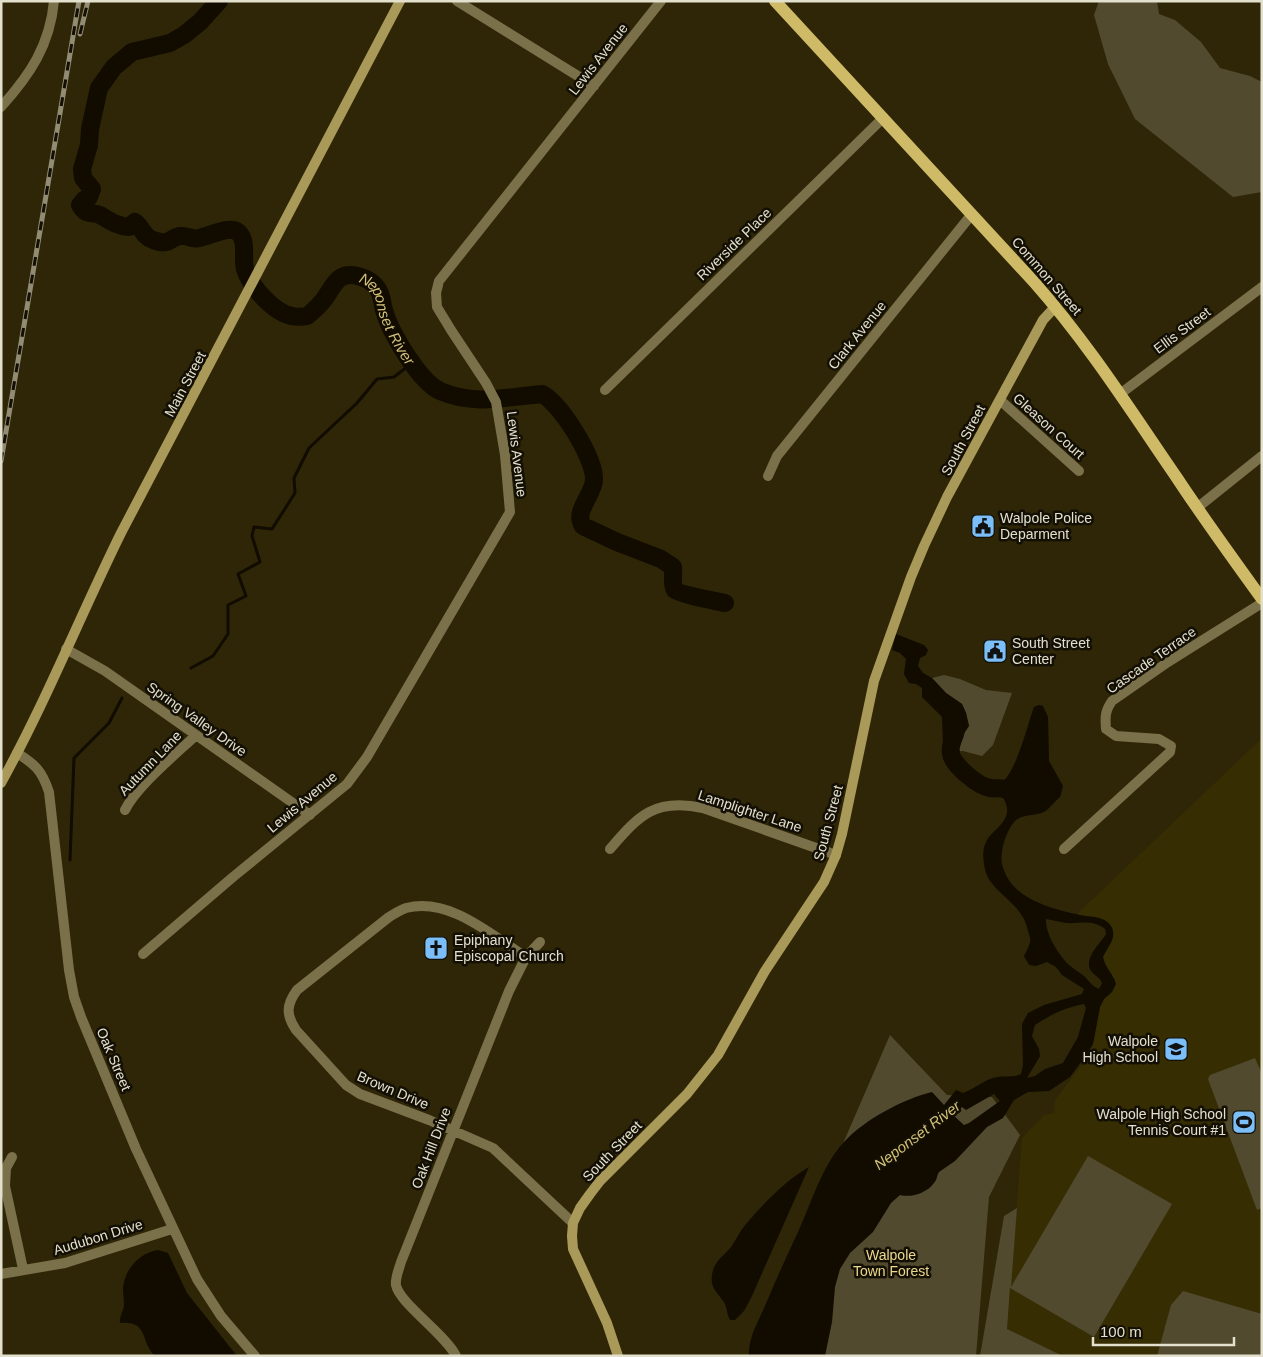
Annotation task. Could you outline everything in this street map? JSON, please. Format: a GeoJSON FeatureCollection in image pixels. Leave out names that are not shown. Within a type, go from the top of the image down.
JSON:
{"type":"FeatureCollection","features":[{"type":"Feature","properties":{"kind":"main road","name":"Common Street"},"geometry":{"type":"LineString","coordinates":[[775,1],[972,214],[1055,307],[1086,345],[1197,508],[1261,596]]}},
{"type":"Feature","properties":{"kind":"street"},"geometry":{"type":"LineString","coordinates":[[1,107],[20,84],[40,54],[50,28],[54,1]]}},
{"type":"Feature","properties":{"kind":"street","name":"Main Street"},"geometry":{"type":"LineString","coordinates":[[1,783],[121,533],[400,1]]}},
{"type":"Feature","properties":{"kind":"street"},"geometry":{"type":"LineString","coordinates":[[457,1],[594,86]]}},
{"type":"Feature","properties":{"kind":"street","name":"Lewis Avenue"},"geometry":{"type":"LineString","coordinates":[[143,954],[233,877],[348,784],[367,757],[510,512],[505,456],[494,398],[437,307],[436,293],[439,281],[661,1]]}},
{"type":"Feature","properties":{"kind":"street","name":"Riverside Place"},"geometry":{"type":"LineString","coordinates":[[605,390],[883,118]]}},
{"type":"Feature","properties":{"kind":"street","name":"Clark Avenue"},"geometry":{"type":"LineString","coordinates":[[768,476],[777,456],[972,214]]}},
{"type":"Feature","properties":{"kind":"street","name":"Ellis Street"},"geometry":{"type":"LineString","coordinates":[[1120,394],[1262,287]]}},
{"type":"Feature","properties":{"kind":"street","name":"South Street"},"geometry":{"type":"LineString","coordinates":[[618,1356],[607,1323],[573,1249],[574,1223],[580,1208],[600,1181],[687,1094],[709,1069],[765,971],[824,882],[836,855],[869,703],[880,662],[911,577],[927,538],[1000,400],[1043,320],[1055,307]]}},
{"type":"Feature","properties":{"kind":"street","name":"Gleason Court"},"geometry":{"type":"LineString","coordinates":[[1000,400],[1079,472]]}},
{"type":"Feature","properties":{"kind":"street"},"geometry":{"type":"LineString","coordinates":[[1197,508],[1262,456]]}},
{"type":"Feature","properties":{"kind":"street","name":"Cascade Terrace"},"geometry":{"type":"LineString","coordinates":[[1064,849],[1170,752],[1171,749],[1170,746],[1159,739],[1116,736],[1106,728],[1106,710],[1112,701],[1261,596]]}},
{"type":"Feature","properties":{"kind":"street","name":"Spring Valley Drive"},"geometry":{"type":"LineString","coordinates":[[66,649],[104,671],[310,815]]}},
{"type":"Feature","properties":{"kind":"street","name":"Autumn Lane"},"geometry":{"type":"LineString","coordinates":[[125,810],[138,791],[196,735]]}},
{"type":"Feature","properties":{"kind":"street","name":"Oak Street"},"geometry":{"type":"LineString","coordinates":[[17,753],[37,766],[49,792],[69,970],[76,1004],[136,1149],[197,1279],[221,1316],[255,1356]]}},
{"type":"Feature","properties":{"kind":"street","name":"Lamplighter Lane"},"geometry":{"type":"LineString","coordinates":[[610,849],[631,824],[642,816],[667,806],[681,805],[703,808],[836,855]]}},
{"type":"Feature","properties":{"kind":"street","name":"Brown Drive"},"geometry":{"type":"LineString","coordinates":[[526,957],[457,913],[440,907],[404,908],[389,917],[297,990],[291,998],[288,1009],[290,1020],[296,1030],[346,1085],[360,1094],[381,1103],[493,1148],[574,1223]]}},
{"type":"Feature","properties":{"kind":"street","name":"Oak Hill Drive"},"geometry":{"type":"LineString","coordinates":[[456,1356],[444,1339],[402,1298],[396,1287],[401,1262],[508,991],[526,957],[540,942]]}},
{"type":"Feature","properties":{"kind":"street"},"geometry":{"type":"LineString","coordinates":[[12,1157],[6,1168],[5,1186],[23,1270]]}},
{"type":"Feature","properties":{"kind":"street","name":"Audubon Drive"},"geometry":{"type":"LineString","coordinates":[[1,1274],[65,1263],[172,1229]]}},
{"type":"Feature","properties":{"kind":"shaded area","name":"Walpole High School"},"geometry":{"type":"Polygon","coordinates":[[[1262,738],[1262,1356],[1063,1356],[1007,1329],[1022,1138],[1044,1115],[1054,1113],[1055,1100],[1083,1063],[1093,1044],[1100,1007],[1104,999],[1112,992],[1111,974],[1105,966],[1103,957],[1111,942],[1113,928],[1077,914],[1262,738]]]}},
{"type":"Feature","properties":{"kind":"green space"},"geometry":{"type":"Polygon","coordinates":[[[1099,1],[1157,1],[1159,14],[1175,20],[1201,42],[1220,68],[1250,76],[1262,82],[1262,192],[1233,197],[1135,119],[1108,64],[1094,15],[1099,1]]]}},
{"type":"Feature","properties":{"kind":"green space"},"geometry":{"type":"Polygon","coordinates":[[[944,675],[960,679],[986,690],[1012,693],[993,745],[982,756],[963,751],[951,752],[969,726],[962,704],[946,693],[932,678],[944,675]]]}},
{"type":"Feature","properties":{"kind":"green space","name":"Walpole Town Forest"},"geometry":{"type":"Polygon","coordinates":[[[890,1035],[947,1095],[992,1097],[1020,1135],[989,1197],[976,1356],[751,1356],[890,1035]]]}},
{"type":"Feature","properties":{"kind":"green space"},"geometry":{"type":"Polygon","coordinates":[[[1255,1058],[1262,1074],[1262,1208],[1257,1210],[1208,1079],[1210,1075],[1255,1058]]]}},
{"type":"Feature","properties":{"kind":"green space"},"geometry":{"type":"Polygon","coordinates":[[[1088,1156],[1172,1204],[1094,1337],[1010,1288],[1007,1329],[1063,1356],[980,1356],[1004,1216],[1017,1208],[1011,1287],[1088,1156]]]}},
{"type":"Feature","properties":{"kind":"green space"},"geometry":{"type":"Polygon","coordinates":[[[1183,1291],[1262,1314],[1262,1356],[1157,1356],[1171,1305],[1183,1291]]]}},
{"type":"Feature","properties":{"kind":"water"},"geometry":{"type":"Polygon","coordinates":[[[896,634],[924,645],[928,650],[926,655],[920,658],[918,666],[923,673],[932,678],[946,693],[962,704],[969,726],[951,752],[943,743],[942,717],[922,697],[922,688],[916,684],[909,683],[904,674],[906,659],[900,653],[892,650],[896,634]]]}},
{"type":"Feature","properties":{"kind":"water"},"geometry":{"type":"Polygon","coordinates":[[[1043,706],[1048,717],[1049,761],[1063,786],[1060,797],[1046,811],[1021,817],[1012,824],[1003,844],[1001,856],[1003,868],[1013,885],[1029,898],[1049,907],[1105,920],[1111,926],[1113,938],[1103,957],[1116,984],[1100,1007],[1093,1044],[1070,1077],[1049,1091],[1028,1092],[1014,1100],[1003,1118],[987,1127],[955,1161],[939,1172],[931,1187],[914,1195],[900,1195],[891,1203],[873,1232],[850,1253],[840,1269],[835,1287],[832,1322],[825,1356],[749,1356],[754,1330],[818,1184],[836,1151],[844,1142],[873,1118],[921,1095],[932,1092],[944,1105],[956,1090],[963,1093],[993,1078],[1021,1074],[1023,1065],[1022,1024],[1028,1013],[1044,1005],[1082,994],[1084,989],[1062,975],[1056,967],[1047,962],[1036,966],[1029,965],[1024,956],[1030,941],[1025,921],[1020,912],[993,884],[984,866],[983,855],[985,845],[989,837],[1004,821],[1007,810],[1002,796],[990,790],[993,784],[1000,784],[1006,779],[1011,770],[1034,707],[1043,706]],[[1046,919],[1049,936],[1062,957],[1092,985],[1099,989],[1102,983],[1091,971],[1089,961],[1106,934],[1105,929],[1091,923],[1066,923],[1046,919]],[[1084,1004],[1071,1007],[1035,1025],[1032,1036],[1039,1049],[1040,1056],[1027,1078],[1063,1063],[1078,1037],[1086,1008],[1084,1004]],[[994,1094],[966,1110],[962,1107],[954,1116],[964,1125],[1000,1101],[994,1094]]]}},
{"type":"Feature","properties":{"kind":"water"},"geometry":{"type":"Polygon","coordinates":[[[809,1167],[751,1298],[744,1311],[735,1320],[730,1320],[725,1304],[712,1283],[715,1266],[760,1208],[783,1186],[809,1167]]]}},
{"type":"Feature","properties":{"kind":"water"},"geometry":{"type":"Polygon","coordinates":[[[158,1250],[168,1253],[187,1293],[237,1356],[155,1356],[147,1345],[140,1328],[129,1323],[120,1323],[124,1307],[124,1281],[130,1268],[145,1254],[158,1250]]]}},
{"type":"Feature","properties":{"kind":"waterway","name":"Neponset River"},"geometry":{"type":"LineString","coordinates":[[219,1],[200,22],[184,35],[170,43],[132,52],[114,67],[99,88],[90,129],[89,145],[82,169],[83,178],[92,189],[89,197],[80,205],[83,209],[121,226],[129,227],[135,222],[147,237],[159,242],[167,242],[177,236],[199,238],[225,230],[238,232],[244,244],[245,269],[257,291],[278,310],[292,316],[307,316],[326,297],[335,283],[344,276],[355,275],[370,281],[380,293],[392,331],[406,355],[432,386],[453,396],[478,399],[542,394],[558,408],[583,445],[593,469],[593,485],[580,515],[583,526],[661,559],[673,567],[673,585],[678,592],[725,603]]}},
{"type":"Feature","properties":{"kind":"waterway"},"geometry":{"type":"LineString","coordinates":[[191,668],[213,656],[228,634],[228,605],[246,596],[238,574],[260,562],[252,536],[254,527],[272,529],[295,493],[294,478],[309,448],[357,403],[377,379],[394,377],[412,363]]}},
{"type":"Feature","properties":{"kind":"waterway"},"geometry":{"type":"LineString","coordinates":[[70,860],[74,758],[109,723],[122,698]]}},
{"type":"Feature","properties":{"kind":"waterway","name":"Neponset River"},"geometry":{"type":"LineString","coordinates":[[956,730],[951,744],[952,758],[961,769],[985,786],[1004,789],[1011,793]]}},
{"type":"Feature","properties":{"kind":"railway"},"geometry":{"type":"LineString","coordinates":[[1,461],[79,1]]}},
{"type":"Feature","properties":{"kind":"railway"},"geometry":{"type":"LineString","coordinates":[[80,34],[88,1]]}},
{"type":"Feature","properties":{"kind":"place","name":"Walpole Police Deparment"},"geometry":{"type":"Point","coordinates":[983,526]}},
{"type":"Feature","properties":{"kind":"place","name":"South Street Center"},"geometry":{"type":"Point","coordinates":[995,651]}},
{"type":"Feature","properties":{"kind":"place","name":"Epiphany Episcopal Church"},"geometry":{"type":"Point","coordinates":[436,948]}},
{"type":"Feature","properties":{"kind":"place","name":"Walpole High School"},"geometry":{"type":"Point","coordinates":[1176,1049]}},
{"type":"Feature","properties":{"kind":"place","name":"Walpole High School Tennis Court #1"},"geometry":{"type":"Point","coordinates":[1244,1122]}}]}
